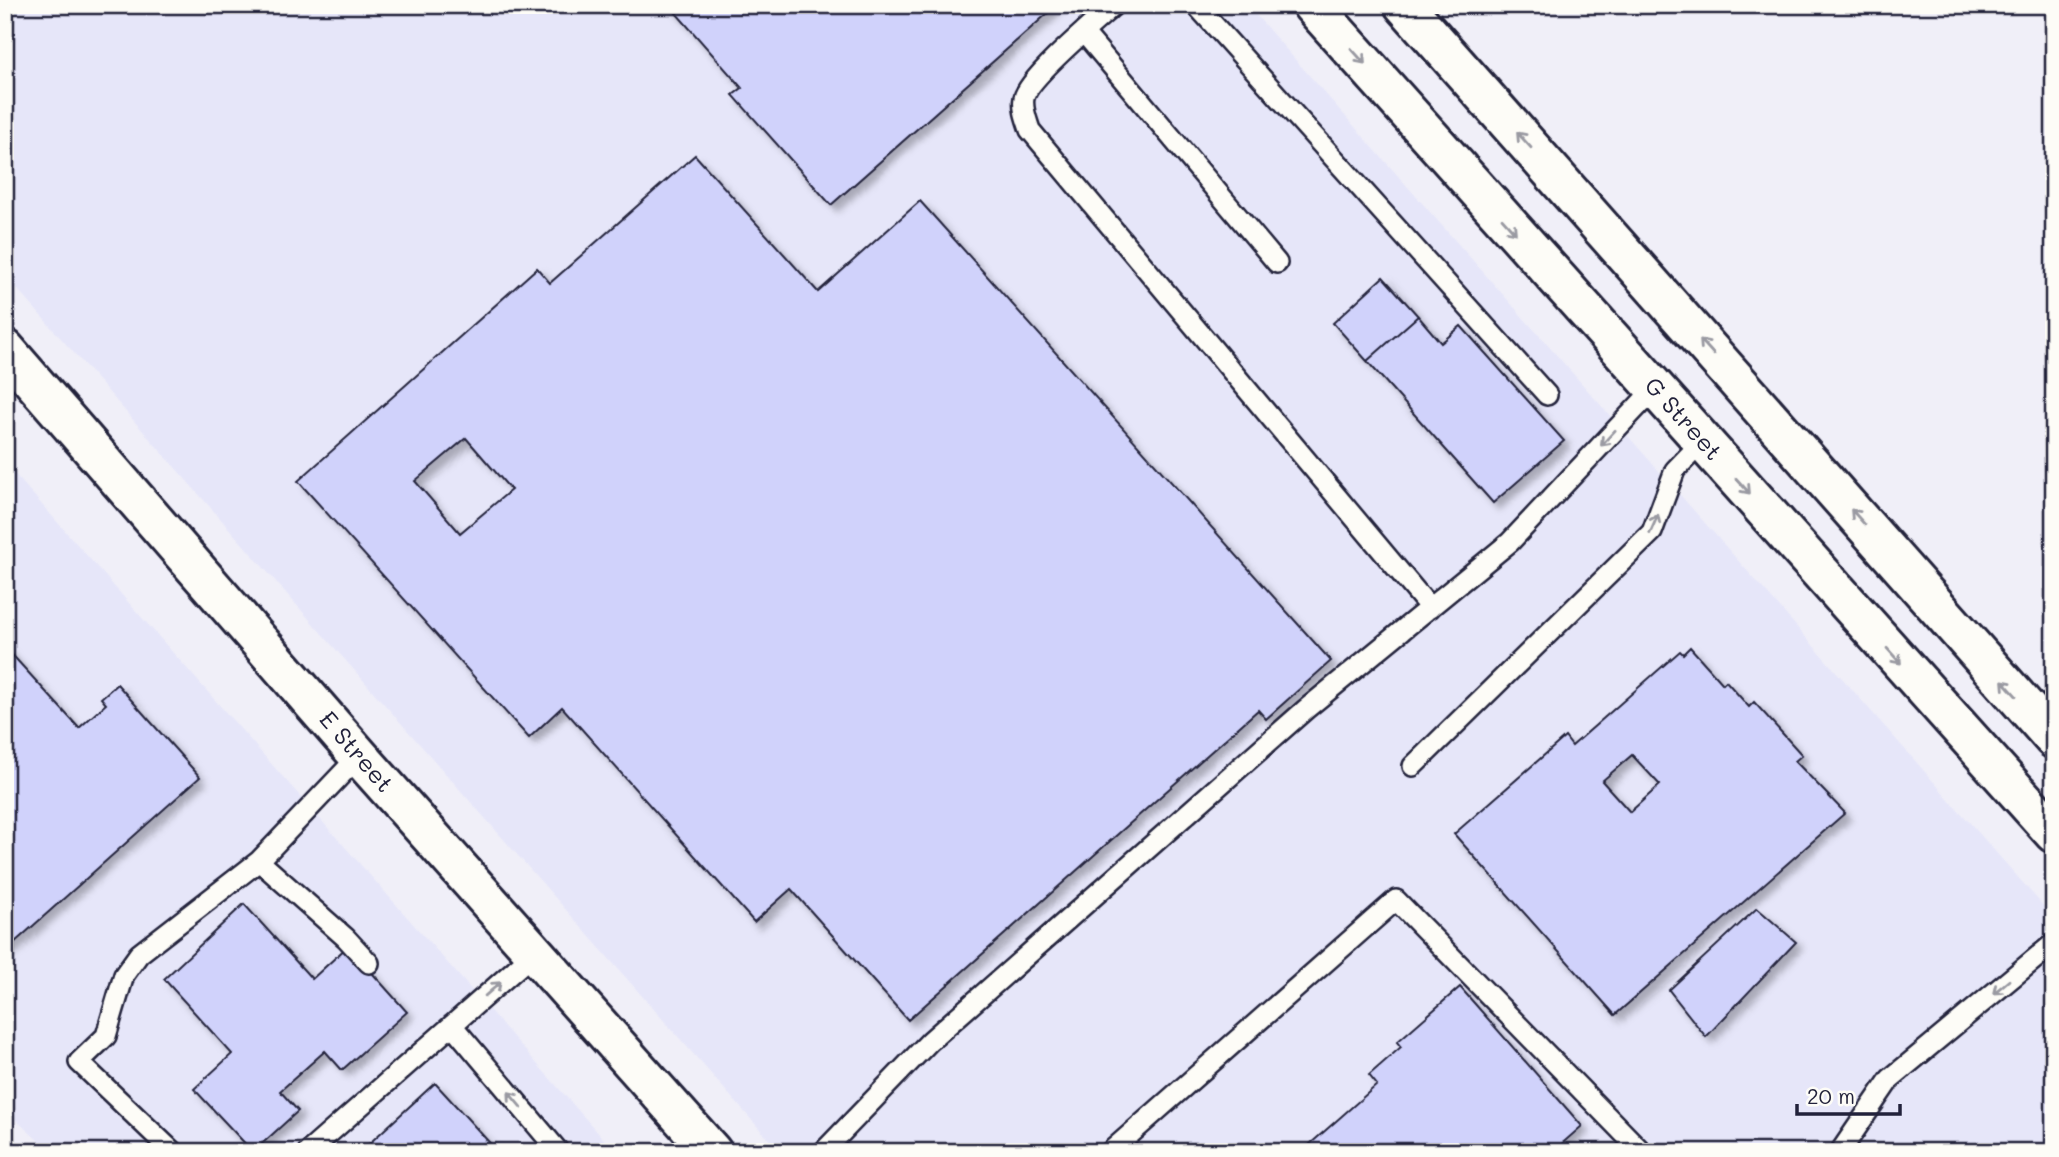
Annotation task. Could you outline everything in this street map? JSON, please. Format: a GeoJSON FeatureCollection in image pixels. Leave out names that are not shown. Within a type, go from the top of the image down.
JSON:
{"type":"FeatureCollection","features":[{"type":"Feature","properties":{"kind":"street","name":"G Street"},"geometry":{"type":"LineString","coordinates":[[1312,5],[2054,833]]}},
{"type":"Feature","properties":{"kind":"street"},"geometry":{"type":"LineString","coordinates":[[1404,5],[2054,739]]}},
{"type":"Feature","properties":{"kind":"street","name":"E Street"},"geometry":{"type":"LineString","coordinates":[[5,349],[359,756],[712,1152]]}},
{"type":"Feature","properties":{"kind":"lane"},"geometry":{"type":"LineString","coordinates":[[1114,5],[1044,69],[1024,95],[1023,107],[1030,130],[1430,608]]}},
{"type":"Feature","properties":{"kind":"lane"},"geometry":{"type":"LineString","coordinates":[[1196,5],[1547,395]]}},
{"type":"Feature","properties":{"kind":"lane"},"geometry":{"type":"LineString","coordinates":[[1084,33],[1278,263]]}},
{"type":"Feature","properties":{"kind":"lane"},"geometry":{"type":"LineString","coordinates":[[823,1152],[930,1041],[1296,718],[1510,542],[1655,388]]}},
{"type":"Feature","properties":{"kind":"lane"},"geometry":{"type":"LineString","coordinates":[[1413,766],[1652,532],[1675,470],[1703,441]]}},
{"type":"Feature","properties":{"kind":"lane"},"geometry":{"type":"LineString","coordinates":[[173,1152],[79,1062],[106,1036],[124,975],[138,954],[259,861],[359,756]]}},
{"type":"Feature","properties":{"kind":"lane"},"geometry":{"type":"LineString","coordinates":[[259,861],[346,938],[369,963]]}},
{"type":"Feature","properties":{"kind":"lane"},"geometry":{"type":"LineString","coordinates":[[1110,1152],[1396,900],[1642,1152]]}},
{"type":"Feature","properties":{"kind":"lane"},"geometry":{"type":"LineString","coordinates":[[1840,1152],[1890,1079],[2054,943]]}},
{"type":"Feature","properties":{"kind":"lane"},"geometry":{"type":"LineString","coordinates":[[308,1152],[534,953]]}},
{"type":"Feature","properties":{"kind":"lane"},"geometry":{"type":"LineString","coordinates":[[452,1025],[559,1152]]}},
{"type":"Feature","properties":{"kind":"shaded area"},"geometry":{"type":"Polygon","coordinates":[[[5,5],[1247,5],[2054,918],[2054,1152],[780,1152],[5,275],[5,5]]]}},
{"type":"Feature","properties":{"kind":"shaded area"},"geometry":{"type":"Polygon","coordinates":[[[5,463],[615,1152],[51,1152],[5,1110],[5,463]]]}},
{"type":"Feature","properties":{"kind":"building"},"geometry":{"type":"Polygon","coordinates":[[[669,5],[1057,5],[831,205],[733,95],[742,88],[669,5]]]}},
{"type":"Feature","properties":{"kind":"building"},"geometry":{"type":"Polygon","coordinates":[[[695,155],[818,292],[920,201],[1331,661],[1266,719],[1258,710],[908,1020],[791,889],[754,922],[562,707],[529,738],[298,481],[537,268],[550,283],[695,155]],[[466,438],[415,481],[460,533],[511,490],[466,438]]]}},
{"type":"Feature","properties":{"kind":"building"},"geometry":{"type":"Polygon","coordinates":[[[1383,277],[1418,316],[1367,361],[1333,323],[1383,277]]]}},
{"type":"Feature","properties":{"kind":"building"},"geometry":{"type":"Polygon","coordinates":[[[1418,316],[1441,343],[1461,326],[1564,441],[1493,503],[1367,361],[1418,316]]]}},
{"type":"Feature","properties":{"kind":"building"},"geometry":{"type":"Polygon","coordinates":[[[5,647],[79,728],[106,704],[101,698],[117,684],[200,777],[5,951],[5,647]]]}},
{"type":"Feature","properties":{"kind":"building"},"geometry":{"type":"Polygon","coordinates":[[[1690,647],[1723,684],[1726,681],[1749,707],[1754,702],[1802,755],[1795,761],[1845,813],[1615,1015],[1454,834],[1565,737],[1572,746],[1680,651],[1683,654],[1690,647]],[[1632,755],[1602,781],[1630,812],[1660,785],[1632,755]]]}},
{"type":"Feature","properties":{"kind":"building"},"geometry":{"type":"Polygon","coordinates":[[[244,904],[312,979],[348,946],[407,1012],[342,1070],[325,1051],[280,1091],[298,1111],[253,1152],[194,1089],[232,1054],[164,979],[244,904]]]}},
{"type":"Feature","properties":{"kind":"building"},"geometry":{"type":"Polygon","coordinates":[[[1757,908],[1796,942],[1706,1037],[1669,990],[1757,908]]]}},
{"type":"Feature","properties":{"kind":"building"},"geometry":{"type":"Polygon","coordinates":[[[1460,987],[1582,1126],[1558,1147],[1562,1152],[1301,1152],[1377,1085],[1369,1075],[1401,1047],[1397,1042],[1460,987]]]}},
{"type":"Feature","properties":{"kind":"building"},"geometry":{"type":"Polygon","coordinates":[[[435,1083],[498,1152],[360,1152],[435,1083]]]}}]}
